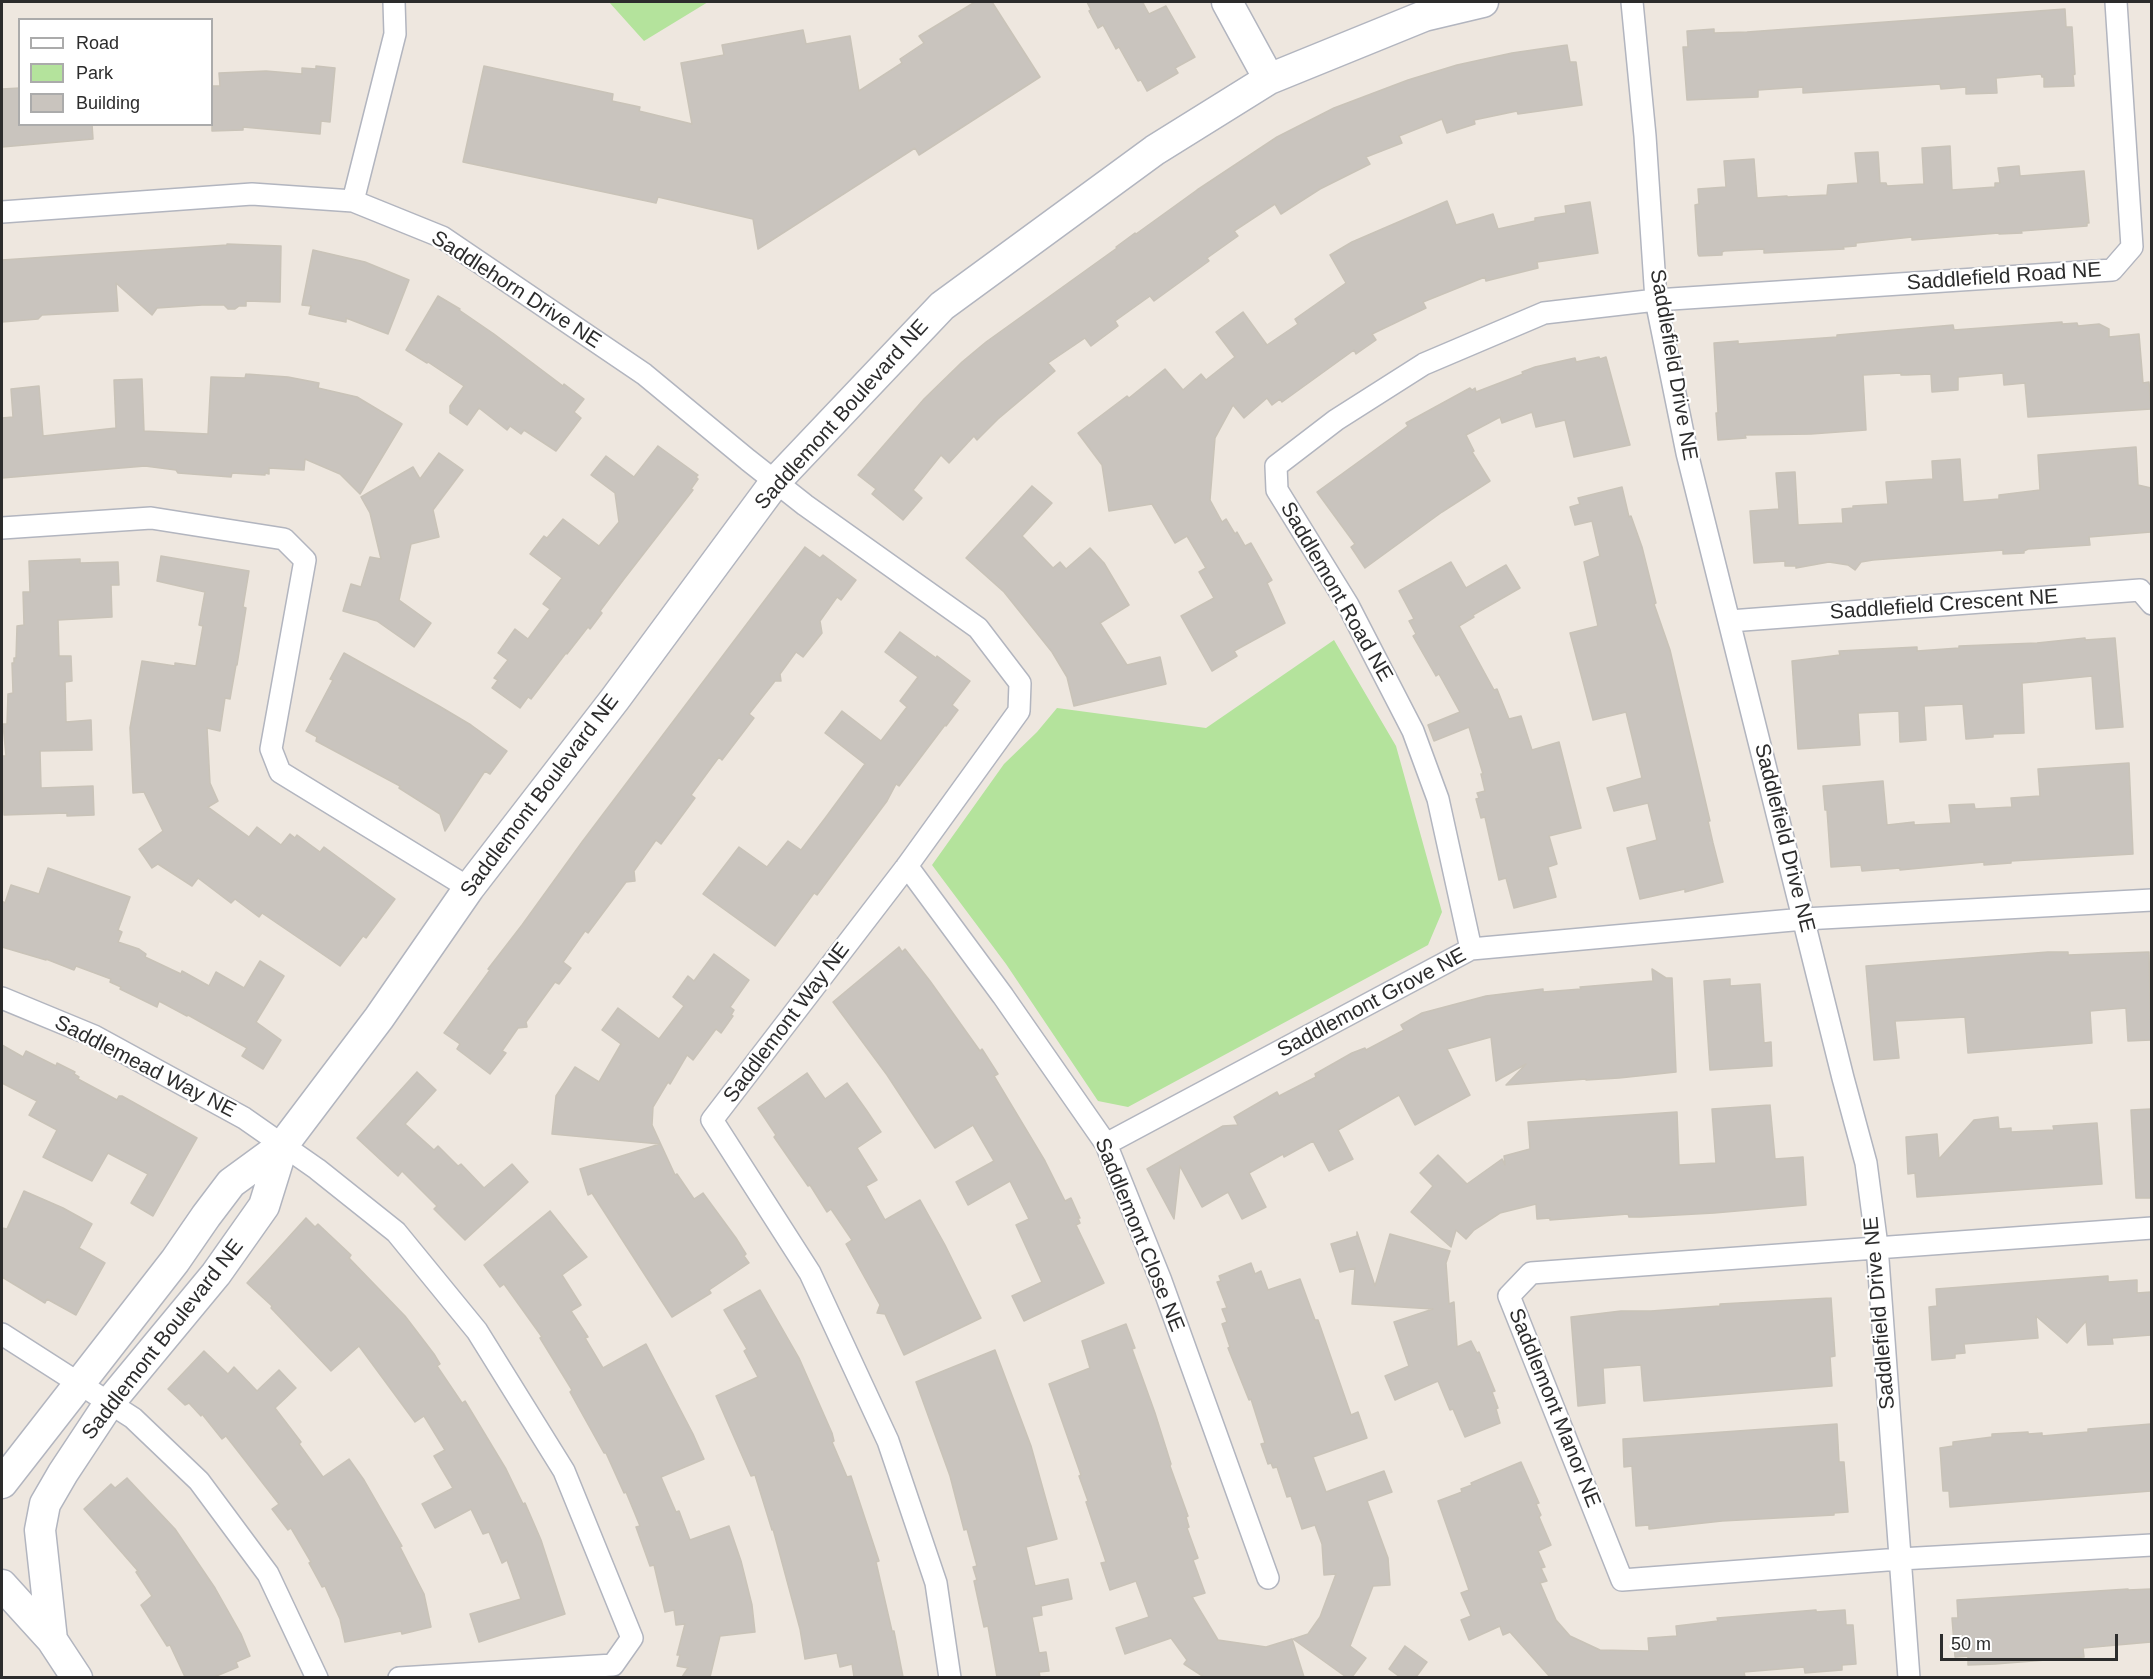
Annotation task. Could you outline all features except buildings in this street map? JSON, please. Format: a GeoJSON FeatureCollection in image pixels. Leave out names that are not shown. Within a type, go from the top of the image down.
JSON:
{"type":"FeatureCollection","features":[{"type":"Feature","properties":{"kind":"street"},"geometry":{"type":"LineString","coordinates":[[353,201],[395,34],[394,2]]}},
{"type":"Feature","properties":{"kind":"street"},"geometry":{"type":"LineString","coordinates":[[1227,2],[1269,79]]}},
{"type":"Feature","properties":{"kind":"street","name":"Saddlemont Boulevard NE"},"geometry":{"type":"LineString","coordinates":[[2,1483],[175,1261],[231,1183],[283,1144],[379,1018],[469,888],[615,699],[777,481],[942,306],[1155,150],[1269,79],[1424,15],[1484,2]]}},
{"type":"Feature","properties":{"kind":"street","name":"Saddlefield Drive NE"},"geometry":{"type":"LineString","coordinates":[[1632,2],[1645,136],[1656,300],[1687,453],[1866,1163],[1877,1246],[1909,1677]]}},
{"type":"Feature","properties":{"kind":"street","name":"Saddlefield Road NE"},"geometry":{"type":"LineString","coordinates":[[1656,300],[2112,270],[2132,247],[2116,2]]}},
{"type":"Feature","properties":{"kind":"street","name":"Saddlehorn Drive NE"},"geometry":{"type":"LineString","coordinates":[[2,212],[252,194],[353,201],[442,237],[644,374],[748,460],[777,481]]}},
{"type":"Feature","properties":{"kind":"street","name":"Saddlemont Road NE"},"geometry":{"type":"LineString","coordinates":[[1471,949],[1438,798],[1413,731],[1348,605],[1277,490],[1276,466],[1336,420],[1424,364],[1544,313],[1656,300]]}},
{"type":"Feature","properties":{"kind":"street","name":"Saddlemont Way NE"},"geometry":{"type":"LineString","coordinates":[[777,481],[806,505],[978,628],[1020,683],[1019,711],[907,866],[712,1120],[810,1273],[888,1441],[936,1582],[950,1677]]}},
{"type":"Feature","properties":{"kind":"street"},"geometry":{"type":"LineString","coordinates":[[2,528],[151,518],[284,540],[305,560],[271,749],[280,772],[469,888]]}},
{"type":"Feature","properties":{"kind":"street","name":"Saddlefield Crescent NE"},"geometry":{"type":"LineString","coordinates":[[1730,621],[2140,590],[2151,604]]}},
{"type":"Feature","properties":{"kind":"street","name":"Saddlemont Close NE"},"geometry":{"type":"LineString","coordinates":[[907,866],[1003,996],[1106,1144],[1161,1281],[1268,1578]]}},
{"type":"Feature","properties":{"kind":"street"},"geometry":{"type":"LineString","coordinates":[[1804,919],[2151,900]]}},
{"type":"Feature","properties":{"kind":"street","name":"Saddlemont Grove NE"},"geometry":{"type":"LineString","coordinates":[[1106,1144],[1471,949],[1804,919]]}},
{"type":"Feature","properties":{"kind":"street","name":"Saddlemead Way NE"},"geometry":{"type":"LineString","coordinates":[[2,998],[94,1036],[244,1118],[317,1169],[396,1232],[477,1331],[564,1471],[632,1638],[613,1665],[399,1677]]}},
{"type":"Feature","properties":{"kind":"street","name":"Saddlemont Boulevard NE"},"geometry":{"type":"LineString","coordinates":[[52,1640],[40,1530],[45,1504],[110,1402],[216,1274],[264,1206],[283,1144]]}},
{"type":"Feature","properties":{"kind":"street"},"geometry":{"type":"LineString","coordinates":[[1877,1246],[2151,1228]]}},
{"type":"Feature","properties":{"kind":"street","name":"Saddlemont Manor NE"},"geometry":{"type":"LineString","coordinates":[[1877,1246],[1531,1273],[1509,1296],[1622,1580],[1900,1559]]}},
{"type":"Feature","properties":{"kind":"street"},"geometry":{"type":"LineString","coordinates":[[2,1334],[133,1418],[200,1481],[268,1574],[316,1677]]}},
{"type":"Feature","properties":{"kind":"street"},"geometry":{"type":"LineString","coordinates":[[1900,1559],[2151,1545]]}},
{"type":"Feature","properties":{"kind":"street"},"geometry":{"type":"LineString","coordinates":[[2,1585],[52,1640],[77,1677]]}},
{"type":"Feature","properties":{"kind":"green space"},"geometry":{"type":"Polygon","coordinates":[[[609,2],[708,2],[644,41],[609,2]]]}},
{"type":"Feature","properties":{"kind":"green space"},"geometry":{"type":"Polygon","coordinates":[[[1334,640],[1396,746],[1442,912],[1428,945],[1128,1107],[1098,1101],[1006,964],[932,865],[1004,764],[1037,732],[1057,708],[1206,728],[1334,640]]]}}]}
